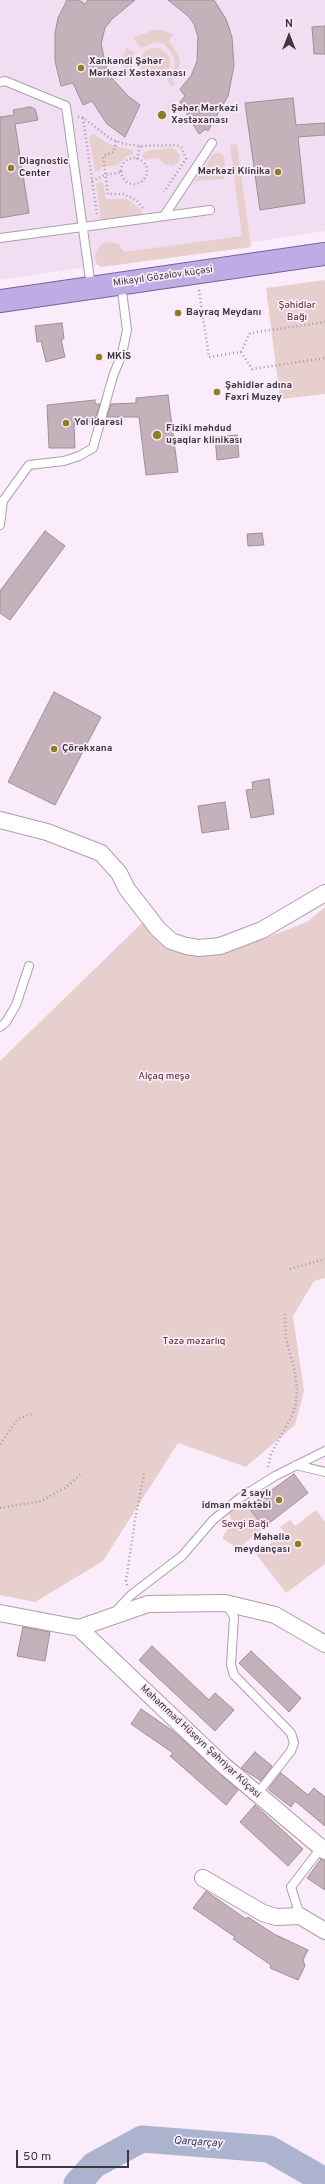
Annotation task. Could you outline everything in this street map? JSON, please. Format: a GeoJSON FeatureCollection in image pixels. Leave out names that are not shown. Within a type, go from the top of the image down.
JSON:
{"type":"FeatureCollection","features":[{"type":"Feature","properties":{"kind":"main road","name":"Mikayıl Gözəlov küçəsi"},"geometry":{"type":"LineString","coordinates":[[0,301],[325,254]]}},
{"type":"Feature","properties":{"kind":"street"},"geometry":{"type":"LineString","coordinates":[[0,820],[47,832],[101,853],[118,873],[127,889],[158,929],[171,941],[186,946],[199,948],[220,946],[262,930],[325,893]]}},
{"type":"Feature","properties":{"kind":"street"},"geometry":{"type":"LineString","coordinates":[[0,1613],[79,1628],[148,1604],[225,1603],[275,1615],[325,1644]]}},
{"type":"Feature","properties":{"kind":"street","name":"Məhəmməd Hüseyn Şəhriyar Küçəsi"},"geometry":{"type":"LineString","coordinates":[[79,1628],[222,1764],[323,1850]]}},
{"type":"Feature","properties":{"kind":"street"},"geometry":{"type":"LineString","coordinates":[[203,1878],[263,1914],[276,1917],[300,1916],[325,1931]]}},
{"type":"Feature","properties":{"kind":"lane"},"geometry":{"type":"LineString","coordinates":[[0,82],[5,81],[66,106],[92,288]]}},
{"type":"Feature","properties":{"kind":"lane"},"geometry":{"type":"LineString","coordinates":[[164,216],[212,143]]}},
{"type":"Feature","properties":{"kind":"lane"},"geometry":{"type":"LineString","coordinates":[[0,238],[210,210]]}},
{"type":"Feature","properties":{"kind":"lane"},"geometry":{"type":"LineString","coordinates":[[0,525],[3,501],[29,465],[64,461],[79,456],[94,448],[113,376],[122,354],[126,336],[121,283]]}},
{"type":"Feature","properties":{"kind":"lane"},"geometry":{"type":"LineString","coordinates":[[0,1028],[6,1022],[16,1005],[29,966]]}},
{"type":"Feature","properties":{"kind":"lane"},"geometry":{"type":"LineString","coordinates":[[109,1618],[130,1595],[182,1556],[219,1516],[240,1498],[295,1465],[325,1451]]}},
{"type":"Feature","properties":{"kind":"lane"},"geometry":{"type":"LineString","coordinates":[[295,1465],[325,1472]]}},
{"type":"Feature","properties":{"kind":"lane"},"geometry":{"type":"LineString","coordinates":[[225,1603],[234,1617],[231,1665],[234,1675],[291,1733],[294,1743],[291,1751],[257,1794]]}},
{"type":"Feature","properties":{"kind":"lane"},"geometry":{"type":"LineString","coordinates":[[300,1916],[291,1887],[323,1850]]}},
{"type":"Feature","properties":{"kind":"path"},"geometry":{"type":"LineString","coordinates":[[67,116],[82,117],[100,132],[116,141],[140,146],[177,145],[182,148],[186,159],[148,218]]}},
{"type":"Feature","properties":{"kind":"path"},"geometry":{"type":"LineString","coordinates":[[82,117],[98,225]]}},
{"type":"Feature","properties":{"kind":"path"},"geometry":{"type":"LineString","coordinates":[[116,141],[114,152],[103,156],[108,194],[124,194],[137,201],[148,218]]}},
{"type":"Feature","properties":{"kind":"path"},"geometry":{"type":"LineString","coordinates":[[137,159],[140,146]]}},
{"type":"Feature","properties":{"kind":"path"},"geometry":{"type":"LineString","coordinates":[[137,159],[144,163],[147,171],[141,182],[137,184],[129,183],[122,172],[126,161],[137,159]]}},
{"type":"Feature","properties":{"kind":"path"},"geometry":{"type":"LineString","coordinates":[[79,194],[84,187],[92,181],[105,175],[122,172]]}},
{"type":"Feature","properties":{"kind":"path"},"geometry":{"type":"LineString","coordinates":[[197,272],[209,357],[241,352]]}},
{"type":"Feature","properties":{"kind":"path"},"geometry":{"type":"LineString","coordinates":[[241,352],[250,333],[325,322]]}},
{"type":"Feature","properties":{"kind":"path"},"geometry":{"type":"LineString","coordinates":[[241,352],[252,369],[325,358]]}},
{"type":"Feature","properties":{"kind":"path"},"geometry":{"type":"LineString","coordinates":[[290,1269],[325,1259]]}},
{"type":"Feature","properties":{"kind":"path"},"geometry":{"type":"LineString","coordinates":[[267,1482],[271,1454],[292,1416],[296,1403],[297,1389],[294,1368],[286,1339],[285,1314]]}},
{"type":"Feature","properties":{"kind":"path"},"geometry":{"type":"LineString","coordinates":[[0,1444],[18,1419],[31,1414]]}},
{"type":"Feature","properties":{"kind":"path"},"geometry":{"type":"LineString","coordinates":[[130,1595],[126,1581],[144,1473]]}},
{"type":"Feature","properties":{"kind":"path"},"geometry":{"type":"LineString","coordinates":[[0,1508],[41,1501],[66,1487],[80,1475]]}},
{"type":"Feature","properties":{"kind":"shaded area","name":"Şəhər Mərkəzi Xəstəxanası"},"geometry":{"type":"Polygon","coordinates":[[[0,0],[325,0],[325,231],[0,280],[0,0]]]}},
{"type":"Feature","properties":{"kind":"green space"},"geometry":{"type":"Polygon","coordinates":[[[153,30],[163,30],[173,34],[169,41],[178,54],[180,64],[173,80],[175,84],[172,87],[167,80],[174,71],[175,61],[169,49],[164,44],[156,42],[141,48],[133,38],[153,30]]]}},
{"type":"Feature","properties":{"kind":"green space"},"geometry":{"type":"Polygon","coordinates":[[[126,48],[134,52],[131,64],[134,74],[127,78],[122,63],[126,48]]]}},
{"type":"Feature","properties":{"kind":"green space"},"geometry":{"type":"Polygon","coordinates":[[[155,48],[166,52],[170,63],[166,74],[155,78],[144,74],[140,63],[144,52],[155,48]]]}},
{"type":"Feature","properties":{"kind":"green space"},"geometry":{"type":"Polygon","coordinates":[[[93,134],[111,145],[133,150],[133,155],[126,156],[118,165],[102,167],[100,171],[95,171],[89,137],[93,134]]]}},
{"type":"Feature","properties":{"kind":"green space"},"geometry":{"type":"Polygon","coordinates":[[[237,144],[251,247],[101,267],[98,265],[95,259],[96,251],[101,244],[107,242],[119,244],[124,252],[242,236],[230,145],[237,144]]]}},
{"type":"Feature","properties":{"kind":"green space"},"geometry":{"type":"Polygon","coordinates":[[[172,148],[177,151],[180,156],[179,162],[173,166],[165,164],[158,158],[145,160],[142,156],[146,151],[172,148]]]}},
{"type":"Feature","properties":{"kind":"green space"},"geometry":{"type":"Polygon","coordinates":[[[221,153],[224,157],[226,175],[223,179],[195,181],[212,155],[221,153]]]}},
{"type":"Feature","properties":{"kind":"green space"},"geometry":{"type":"Polygon","coordinates":[[[99,182],[103,183],[106,199],[127,199],[141,210],[141,215],[101,220],[96,184],[99,182]]]}},
{"type":"Feature","properties":{"kind":"green space","name":"Şəhidlər Bağı"},"geometry":{"type":"Polygon","coordinates":[[[325,280],[325,394],[280,399],[266,288],[325,280]]]}},
{"type":"Feature","properties":{"kind":"green space"},"geometry":{"type":"Polygon","coordinates":[[[325,907],[325,1278],[314,1281],[293,1316],[304,1391],[295,1425],[246,1467],[178,1443],[103,1561],[35,1602],[0,1595],[0,1061],[144,921],[176,952],[224,954],[307,922],[325,907]]]}},
{"type":"Feature","properties":{"kind":"green space","name":"Sevgi Bağı"},"geometry":{"type":"Polygon","coordinates":[[[245,1502],[264,1527],[238,1549],[222,1538],[232,1522],[229,1513],[245,1502]]]}},
{"type":"Feature","properties":{"kind":"green space","name":"Məhəllə meydançası"},"geometry":{"type":"Polygon","coordinates":[[[316,1510],[325,1522],[325,1564],[286,1593],[256,1554],[285,1533],[280,1527],[290,1520],[295,1526],[316,1510]]]}},
{"type":"Feature","properties":{"kind":"building"},"geometry":{"type":"Polygon","coordinates":[[[67,0],[79,0],[85,4],[88,0],[135,0],[112,19],[105,28],[101,44],[108,74],[128,96],[140,105],[125,137],[107,124],[92,101],[83,105],[73,83],[61,86],[55,61],[55,33],[58,18],[67,0]]]}},
{"type":"Feature","properties":{"kind":"building"},"geometry":{"type":"Polygon","coordinates":[[[168,0],[214,0],[226,19],[232,37],[234,66],[228,96],[208,131],[206,129],[199,134],[180,102],[185,96],[180,89],[191,76],[197,61],[198,37],[194,24],[188,16],[168,0]]]}},
{"type":"Feature","properties":{"kind":"building"},"geometry":{"type":"Polygon","coordinates":[[[325,26],[325,54],[314,54],[312,27],[325,26]]]}},
{"type":"Feature","properties":{"kind":"building","name":"Mərkəzi Klinika"},"geometry":{"type":"Polygon","coordinates":[[[293,98],[296,125],[325,123],[325,135],[298,137],[305,203],[260,210],[245,103],[293,98]]]}},
{"type":"Feature","properties":{"kind":"building","name":"Diagnostic Center"},"geometry":{"type":"Polygon","coordinates":[[[30,107],[35,109],[38,120],[15,124],[29,213],[0,218],[0,117],[14,115],[13,110],[30,107]]]}},
{"type":"Feature","properties":{"kind":"building"},"geometry":{"type":"Polygon","coordinates":[[[62,323],[64,339],[61,339],[65,357],[46,362],[41,341],[37,342],[35,326],[62,323]]]}},
{"type":"Feature","properties":{"kind":"building","name":"Fiziki məhdud uşaqlar klinikası"},"geometry":{"type":"Polygon","coordinates":[[[168,395],[178,472],[146,475],[139,417],[107,417],[111,404],[136,403],[136,398],[168,395]]]}},
{"type":"Feature","properties":{"kind":"building","name":"Yol idarəsi"},"geometry":{"type":"Polygon","coordinates":[[[95,400],[95,404],[100,404],[94,422],[74,425],[75,448],[49,448],[47,405],[95,400]]]}},
{"type":"Feature","properties":{"kind":"building"},"geometry":{"type":"Polygon","coordinates":[[[237,435],[239,457],[217,460],[215,437],[237,435]]]}},
{"type":"Feature","properties":{"kind":"building"},"geometry":{"type":"Polygon","coordinates":[[[45,531],[65,546],[10,620],[0,613],[0,591],[45,531]]]}},
{"type":"Feature","properties":{"kind":"building"},"geometry":{"type":"Polygon","coordinates":[[[262,533],[264,545],[248,546],[247,534],[262,533]]]}},
{"type":"Feature","properties":{"kind":"building","name":"Çörəkxana"},"geometry":{"type":"Polygon","coordinates":[[[54,692],[101,717],[55,805],[8,782],[54,692]]]}},
{"type":"Feature","properties":{"kind":"building"},"geometry":{"type":"Polygon","coordinates":[[[269,779],[274,814],[251,818],[246,790],[253,789],[252,782],[269,779]]]}},
{"type":"Feature","properties":{"kind":"building"},"geometry":{"type":"Polygon","coordinates":[[[225,802],[229,829],[202,833],[198,806],[225,802]]]}},
{"type":"Feature","properties":{"kind":"building","name":"2 saylı idman məktəbi"},"geometry":{"type":"Polygon","coordinates":[[[294,1474],[308,1493],[264,1527],[248,1507],[294,1474]]]}},
{"type":"Feature","properties":{"kind":"building"},"geometry":{"type":"Polygon","coordinates":[[[23,1627],[50,1632],[45,1661],[17,1656],[23,1627]]]}},
{"type":"Feature","properties":{"kind":"building"},"geometry":{"type":"Polygon","coordinates":[[[152,1646],[209,1700],[215,1693],[234,1710],[215,1731],[139,1660],[152,1646]]]}},
{"type":"Feature","properties":{"kind":"building"},"geometry":{"type":"Polygon","coordinates":[[[251,1651],[301,1698],[289,1712],[239,1663],[251,1651]]]}},
{"type":"Feature","properties":{"kind":"building"},"geometry":{"type":"Polygon","coordinates":[[[141,1709],[173,1731],[238,1790],[226,1805],[170,1756],[173,1753],[131,1724],[141,1709]]]}},
{"type":"Feature","properties":{"kind":"building"},"geometry":{"type":"Polygon","coordinates":[[[255,1752],[272,1766],[261,1781],[241,1768],[255,1752]]]}},
{"type":"Feature","properties":{"kind":"building"},"geometry":{"type":"Polygon","coordinates":[[[281,1773],[308,1795],[314,1788],[325,1797],[325,1826],[295,1801],[291,1807],[269,1790],[281,1773]]]}},
{"type":"Feature","properties":{"kind":"building"},"geometry":{"type":"Polygon","coordinates":[[[255,1805],[303,1849],[288,1866],[240,1822],[255,1805]]]}},
{"type":"Feature","properties":{"kind":"building"},"geometry":{"type":"Polygon","coordinates":[[[321,1859],[325,1860],[325,1890],[307,1878],[321,1859]]]}},
{"type":"Feature","properties":{"kind":"building"},"geometry":{"type":"Polygon","coordinates":[[[206,1891],[246,1919],[248,1917],[274,1934],[308,1950],[303,1960],[305,1966],[298,1980],[270,1968],[271,1965],[233,1939],[235,1937],[193,1908],[206,1891]]]}},
{"type":"Feature","properties":{"kind":"waterway","name":"Qarqarçay"},"geometry":{"type":"LineString","coordinates":[[77,2184],[94,2165],[142,2139],[269,2149],[325,2181]]}},
{"type":"Feature","properties":{"kind":"place","name":"Xankəndi Şəhər Mərkəzi Xəstəxanası"},"geometry":{"type":"Point","coordinates":[81,68]}},
{"type":"Feature","properties":{"kind":"place","name":"Şəhər Mərkəzi Xəstəxanası"},"geometry":{"type":"Point","coordinates":[162,115]}},
{"type":"Feature","properties":{"kind":"place","name":"Diagnostic Center"},"geometry":{"type":"Point","coordinates":[11,168]}},
{"type":"Feature","properties":{"kind":"place","name":"Mərkəzi Klinika"},"geometry":{"type":"Point","coordinates":[278,172]}},
{"type":"Feature","properties":{"kind":"place","name":"Bayraq Meydanı"},"geometry":{"type":"Point","coordinates":[178,313]}},
{"type":"Feature","properties":{"kind":"place","name":"MKİS"},"geometry":{"type":"Point","coordinates":[99,357]}},
{"type":"Feature","properties":{"kind":"place","name":"Şəhidlər adına Fəxri Muzey"},"geometry":{"type":"Point","coordinates":[217,392]}},
{"type":"Feature","properties":{"kind":"place","name":"Yol idarəsi"},"geometry":{"type":"Point","coordinates":[66,423]}},
{"type":"Feature","properties":{"kind":"place","name":"Fiziki məhdud uşaqlar klinikası"},"geometry":{"type":"Point","coordinates":[157,435]}},
{"type":"Feature","properties":{"kind":"place","name":"Çörəkxana"},"geometry":{"type":"Point","coordinates":[54,749]}},
{"type":"Feature","properties":{"kind":"place","name":"2 saylı idman məktəbi"},"geometry":{"type":"Point","coordinates":[279,1500]}},
{"type":"Feature","properties":{"kind":"place","name":"Məhəllə meydançası"},"geometry":{"type":"Point","coordinates":[298,1544]}},
{"type":"Feature","properties":{"kind":"park label","name":"Alçaq meşə"},"geometry":{"type":"Point","coordinates":[164,1077]}},
{"type":"Feature","properties":{"kind":"park label","name":"Təzə məzarlıq"},"geometry":{"type":"Point","coordinates":[194,1342]}}]}
